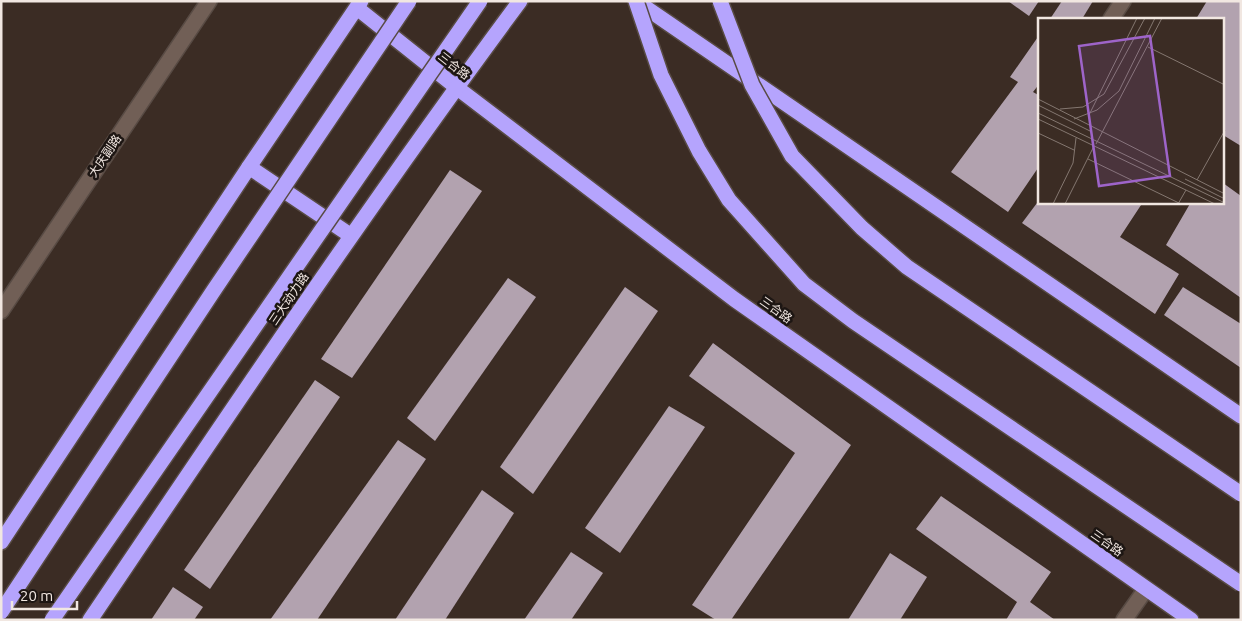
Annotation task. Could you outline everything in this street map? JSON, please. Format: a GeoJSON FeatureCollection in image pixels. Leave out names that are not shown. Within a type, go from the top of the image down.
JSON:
{"type":"FeatureCollection","features":[{"type":"Feature","properties":{"kind":"highway"},"geometry":{"type":"LineString","coordinates":[[1,612],[220,282],[410,1]]}},
{"type":"Feature","properties":{"kind":"highway"},"geometry":{"type":"LineString","coordinates":[[52,620],[480,1]]}},
{"type":"Feature","properties":{"kind":"highway","name":"三大动力路"},"geometry":{"type":"LineString","coordinates":[[90,620],[350,235],[520,1]]}},
{"type":"Feature","properties":{"kind":"highway"},"geometry":{"type":"LineString","coordinates":[[636,1],[1241,416]]}},
{"type":"Feature","properties":{"kind":"highway"},"geometry":{"type":"LineString","coordinates":[[636,1],[661,75],[699,151],[729,200],[804,284],[853,321],[1241,584]]}},
{"type":"Feature","properties":{"kind":"highway"},"geometry":{"type":"LineString","coordinates":[[720,1],[752,85],[792,156],[862,228],[907,267],[1241,494]]}},
{"type":"Feature","properties":{"kind":"highway"},"geometry":{"type":"LineString","coordinates":[[1,542],[359,4]]}},
{"type":"Feature","properties":{"kind":"highway","name":"三合路"},"geometry":{"type":"LineString","coordinates":[[359,4],[456,87],[734,299],[1190,620]]}},
{"type":"Feature","properties":{"kind":"highway"},"geometry":{"type":"LineString","coordinates":[[249,167],[350,235]]}},
{"type":"Feature","properties":{"kind":"street","name":"大庆副路"},"geometry":{"type":"LineString","coordinates":[[1,311],[209,1]]}},
{"type":"Feature","properties":{"kind":"street"},"geometry":{"type":"LineString","coordinates":[[1112,18],[1123,1]]}},
{"type":"Feature","properties":{"kind":"street"},"geometry":{"type":"LineString","coordinates":[[1124,620],[1146,589]]}},
{"type":"Feature","properties":{"kind":"building"},"geometry":{"type":"Polygon","coordinates":[[[1008,1],[1039,1],[1029,16],[1008,1]]]}},
{"type":"Feature","properties":{"kind":"building"},"geometry":{"type":"Polygon","coordinates":[[[1062,1],[1093,1],[1083,18],[1051,18],[1062,1]]]}},
{"type":"Feature","properties":{"kind":"building"},"geometry":{"type":"Polygon","coordinates":[[[1207,1],[1241,1],[1241,146],[1224,136],[1224,18],[1197,18],[1207,1]]]}},
{"type":"Feature","properties":{"kind":"building"},"geometry":{"type":"Polygon","coordinates":[[[1038,37],[1038,86],[1033,92],[1038,95],[1038,168],[1008,212],[951,172],[1018,82],[1010,77],[1038,37]]]}},
{"type":"Feature","properties":{"kind":"building"},"geometry":{"type":"Polygon","coordinates":[[[450,170],[482,191],[352,378],[321,359],[450,170]]]}},
{"type":"Feature","properties":{"kind":"building"},"geometry":{"type":"Polygon","coordinates":[[[1224,184],[1241,196],[1241,298],[1166,245],[1190,204],[1224,204],[1224,184]]]}},
{"type":"Feature","properties":{"kind":"building"},"geometry":{"type":"Polygon","coordinates":[[[1038,202],[1038,204],[1142,204],[1120,237],[1179,274],[1155,314],[1022,223],[1038,202]]]}},
{"type":"Feature","properties":{"kind":"building"},"geometry":{"type":"Polygon","coordinates":[[[508,278],[536,297],[435,441],[407,418],[508,278]]]}},
{"type":"Feature","properties":{"kind":"building"},"geometry":{"type":"Polygon","coordinates":[[[625,287],[658,311],[533,494],[500,467],[625,287]]]}},
{"type":"Feature","properties":{"kind":"building"},"geometry":{"type":"Polygon","coordinates":[[[1183,287],[1241,324],[1241,368],[1164,315],[1183,287]]]}},
{"type":"Feature","properties":{"kind":"building"},"geometry":{"type":"Polygon","coordinates":[[[713,343],[851,445],[731,620],[716,620],[692,605],[795,453],[689,376],[713,343]]]}},
{"type":"Feature","properties":{"kind":"building"},"geometry":{"type":"Polygon","coordinates":[[[315,380],[340,397],[210,589],[184,570],[315,380]]]}},
{"type":"Feature","properties":{"kind":"building"},"geometry":{"type":"Polygon","coordinates":[[[669,406],[705,427],[620,553],[585,528],[669,406]]]}},
{"type":"Feature","properties":{"kind":"building"},"geometry":{"type":"Polygon","coordinates":[[[398,440],[426,459],[317,620],[270,620],[398,440]]]}},
{"type":"Feature","properties":{"kind":"building"},"geometry":{"type":"Polygon","coordinates":[[[482,490],[514,513],[445,620],[395,620],[482,490]]]}},
{"type":"Feature","properties":{"kind":"building"},"geometry":{"type":"Polygon","coordinates":[[[941,496],[1051,572],[1030,602],[1055,620],[1006,620],[1017,602],[916,529],[941,496]]]}},
{"type":"Feature","properties":{"kind":"building"},"geometry":{"type":"Polygon","coordinates":[[[571,552],[603,573],[571,620],[524,620],[571,552]]]}},
{"type":"Feature","properties":{"kind":"building"},"geometry":{"type":"Polygon","coordinates":[[[890,553],[927,577],[900,620],[848,620],[890,553]]]}},
{"type":"Feature","properties":{"kind":"building"},"geometry":{"type":"Polygon","coordinates":[[[173,587],[203,607],[194,620],[151,620],[173,587]]]}}]}
